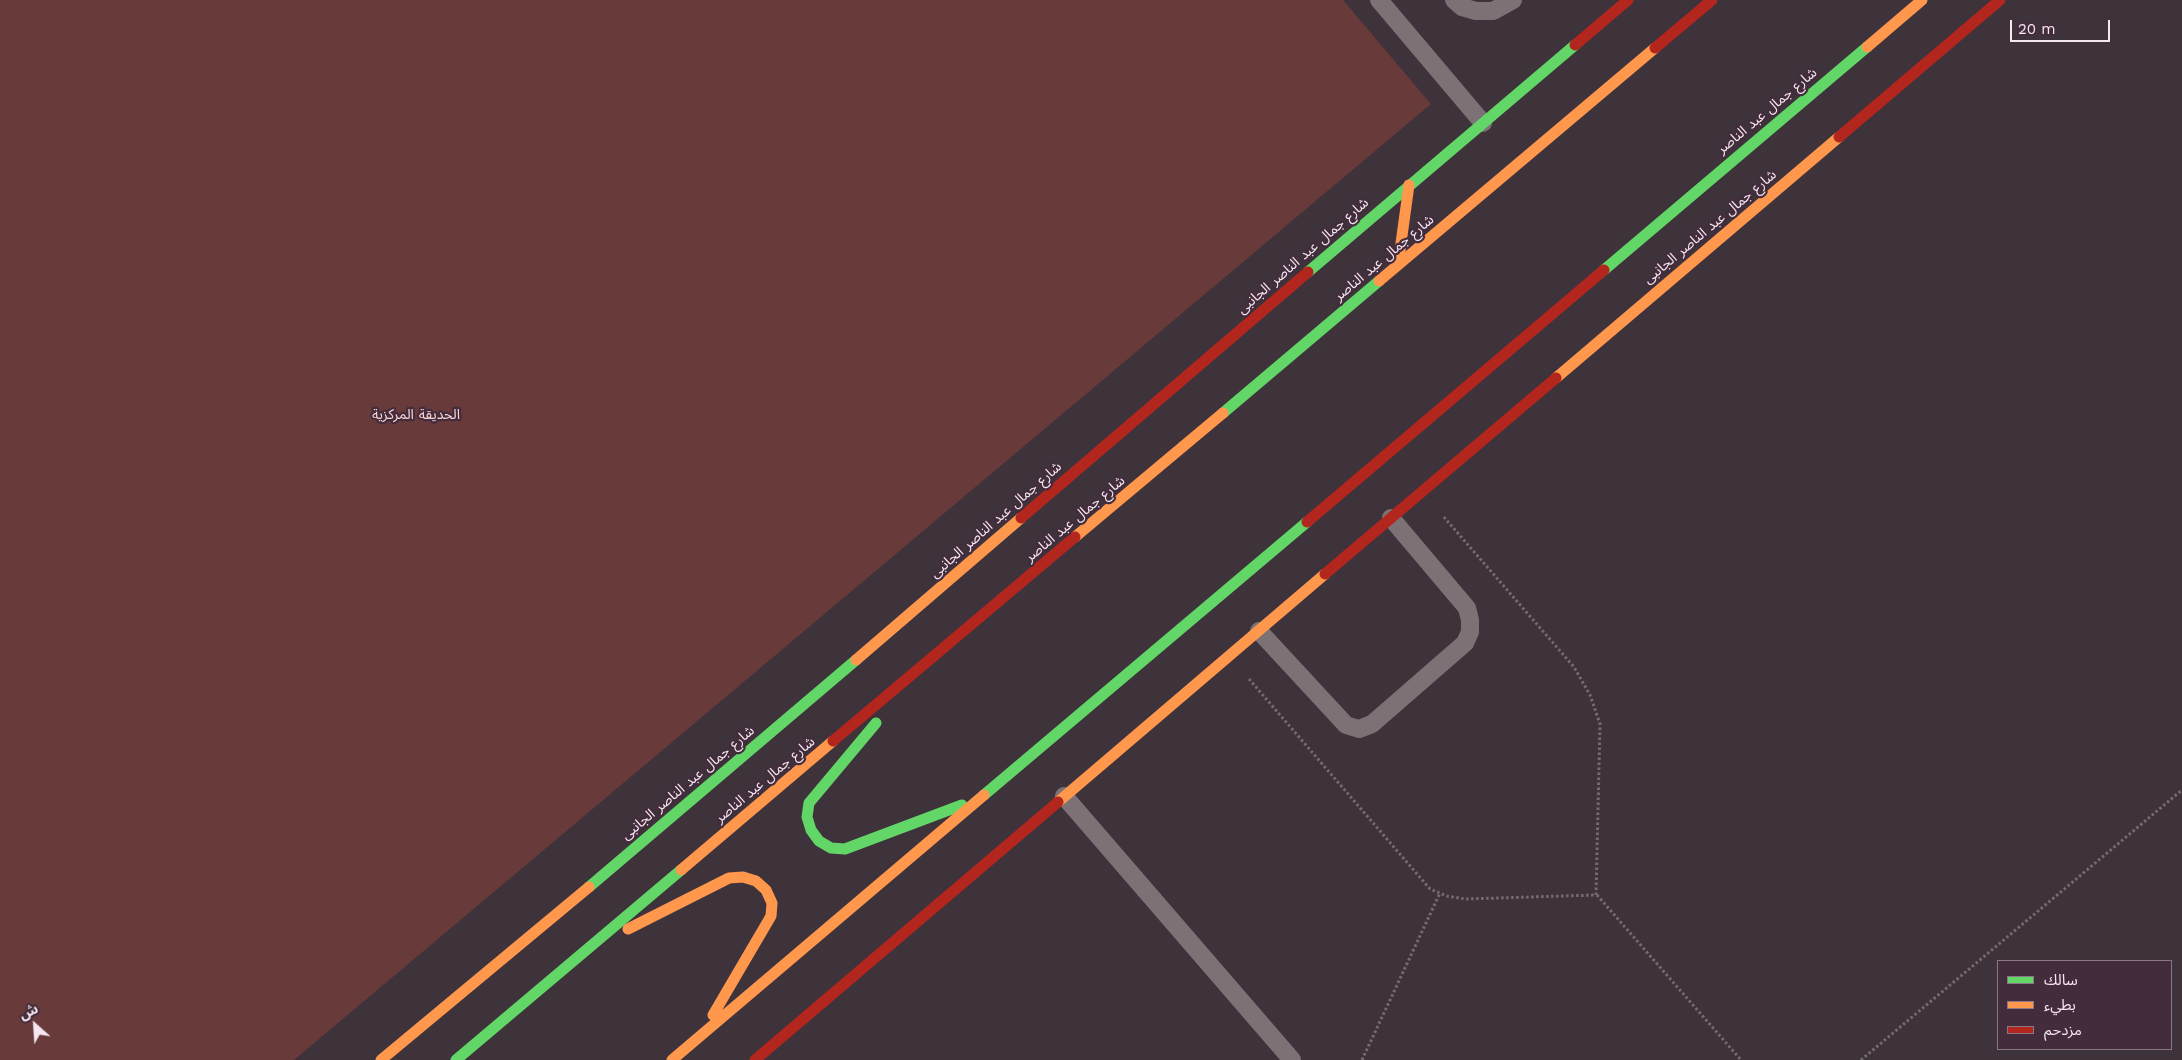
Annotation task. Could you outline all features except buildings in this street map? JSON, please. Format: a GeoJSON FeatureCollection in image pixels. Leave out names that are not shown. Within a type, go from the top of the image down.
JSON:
{"type":"FeatureCollection","features":[{"type":"Feature","properties":{"kind":"main road","name":"شارع جمال عبد الناصر الجانبى"},"geometry":{"type":"LineString","coordinates":[[381,1060],[724,774],[1408,185],[1628,0]]}},
{"type":"Feature","properties":{"kind":"main road","name":"شارع جمال عبد الناصر"},"geometry":{"type":"LineString","coordinates":[[456,1060],[1712,0]]}},
{"type":"Feature","properties":{"kind":"main road","name":"شارع جمال عبد الناصر"},"geometry":{"type":"LineString","coordinates":[[672,1060],[1922,0]]}},
{"type":"Feature","properties":{"kind":"main road","name":"شارع جمال عبد الناصر الجانبى"},"geometry":{"type":"LineString","coordinates":[[754,1060],[2000,0]]}},
{"type":"Feature","properties":{"kind":"main road"},"geometry":{"type":"LineString","coordinates":[[1398,266],[1408,185]]}},
{"type":"Feature","properties":{"kind":"main road"},"geometry":{"type":"LineString","coordinates":[[924,666],[809,803],[807,817],[811,830],[819,841],[831,848],[845,850],[983,796]]}},
{"type":"Feature","properties":{"kind":"main road"},"geometry":{"type":"LineString","coordinates":[[585,951],[729,878],[743,876],[756,881],[766,890],[772,903],[771,916],[703,1034]]}},
{"type":"Feature","properties":{"kind":"lane"},"geometry":{"type":"LineString","coordinates":[[1379,0],[1483,123]]}},
{"type":"Feature","properties":{"kind":"lane"},"geometry":{"type":"LineString","coordinates":[[1454,0],[1462,6],[1476,11],[1493,10],[1513,0]]}},
{"type":"Feature","properties":{"kind":"lane"},"geometry":{"type":"LineString","coordinates":[[1259,631],[1346,725],[1359,729],[1372,724],[1465,644],[1470,632],[1467,608],[1391,518]]}},
{"type":"Feature","properties":{"kind":"lane"},"geometry":{"type":"LineString","coordinates":[[1064,796],[1292,1060]]}},
{"type":"Feature","properties":{"kind":"path"},"geometry":{"type":"LineString","coordinates":[[1422,492],[1574,667],[1590,695],[1600,724],[1596,895],[1741,1060]]}},
{"type":"Feature","properties":{"kind":"path"},"geometry":{"type":"LineString","coordinates":[[1229,656],[1430,889],[1447,896],[1465,899],[1596,895]]}},
{"type":"Feature","properties":{"kind":"path"},"geometry":{"type":"LineString","coordinates":[[1861,1060],[2182,790]]}},
{"type":"Feature","properties":{"kind":"path"},"geometry":{"type":"LineString","coordinates":[[1362,1060],[1440,893]]}},
{"type":"Feature","properties":{"kind":"green space","name":"الحديقة المركزية"},"geometry":{"type":"Polygon","coordinates":[[[0,0],[1343,0],[1431,104],[294,1060],[0,1060],[0,0]]]}},
{"type":"Feature","properties":{"kind":"traffic: fast"},"geometry":{"type":"LineString","coordinates":[[1308,272],[1575,45]]}},
{"type":"Feature","properties":{"kind":"traffic: fast"},"geometry":{"type":"LineString","coordinates":[[1604,270],[1867,47]]}},
{"type":"Feature","properties":{"kind":"traffic: fast"},"geometry":{"type":"LineString","coordinates":[[1223,413],[1379,281]]}},
{"type":"Feature","properties":{"kind":"traffic: fast"},"geometry":{"type":"LineString","coordinates":[[984,795],[1307,522]]}},
{"type":"Feature","properties":{"kind":"traffic: fast"},"geometry":{"type":"LineString","coordinates":[[589,887],[856,660]]}},
{"type":"Feature","properties":{"kind":"traffic: fast"},"geometry":{"type":"LineString","coordinates":[[876,723],[809,803],[807,817],[811,830],[819,841],[831,848],[845,849],[962,805]]}},
{"type":"Feature","properties":{"kind":"traffic: fast"},"geometry":{"type":"LineString","coordinates":[[456,1060],[681,870]]}},
{"type":"Feature","properties":{"kind":"traffic: slow"},"geometry":{"type":"LineString","coordinates":[[1867,47],[1922,0]]}},
{"type":"Feature","properties":{"kind":"traffic: slow"},"geometry":{"type":"LineString","coordinates":[[1379,281],[1655,48]]}},
{"type":"Feature","properties":{"kind":"traffic: slow"},"geometry":{"type":"LineString","coordinates":[[1556,378],[1839,137]]}},
{"type":"Feature","properties":{"kind":"traffic: slow"},"geometry":{"type":"LineString","coordinates":[[1398,265],[1409,185]]}},
{"type":"Feature","properties":{"kind":"traffic: slow"},"geometry":{"type":"LineString","coordinates":[[1075,537],[1223,413]]}},
{"type":"Feature","properties":{"kind":"traffic: slow"},"geometry":{"type":"LineString","coordinates":[[856,660],[1021,518]]}},
{"type":"Feature","properties":{"kind":"traffic: slow"},"geometry":{"type":"LineString","coordinates":[[1058,802],[1325,574]]}},
{"type":"Feature","properties":{"kind":"traffic: slow"},"geometry":{"type":"LineString","coordinates":[[681,870],[833,741]]}},
{"type":"Feature","properties":{"kind":"traffic: slow"},"geometry":{"type":"LineString","coordinates":[[672,1060],[984,795]]}},
{"type":"Feature","properties":{"kind":"traffic: slow"},"geometry":{"type":"LineString","coordinates":[[628,929],[729,878],[743,877],[756,881],[766,890],[772,903],[771,916],[713,1015]]}},
{"type":"Feature","properties":{"kind":"traffic: slow"},"geometry":{"type":"LineString","coordinates":[[381,1060],[589,887]]}},
{"type":"Feature","properties":{"kind":"traffic: jam"},"geometry":{"type":"LineString","coordinates":[[1575,45],[1628,0]]}},
{"type":"Feature","properties":{"kind":"traffic: jam"},"geometry":{"type":"LineString","coordinates":[[1655,48],[1712,0]]}},
{"type":"Feature","properties":{"kind":"traffic: jam"},"geometry":{"type":"LineString","coordinates":[[1839,137],[2000,0]]}},
{"type":"Feature","properties":{"kind":"traffic: jam"},"geometry":{"type":"LineString","coordinates":[[1307,522],[1604,270]]}},
{"type":"Feature","properties":{"kind":"traffic: jam"},"geometry":{"type":"LineString","coordinates":[[1021,518],[1308,272]]}},
{"type":"Feature","properties":{"kind":"traffic: jam"},"geometry":{"type":"LineString","coordinates":[[1325,574],[1556,378]]}},
{"type":"Feature","properties":{"kind":"traffic: jam"},"geometry":{"type":"LineString","coordinates":[[833,741],[1075,537]]}},
{"type":"Feature","properties":{"kind":"traffic: jam"},"geometry":{"type":"LineString","coordinates":[[755,1060],[1058,802]]}}]}
